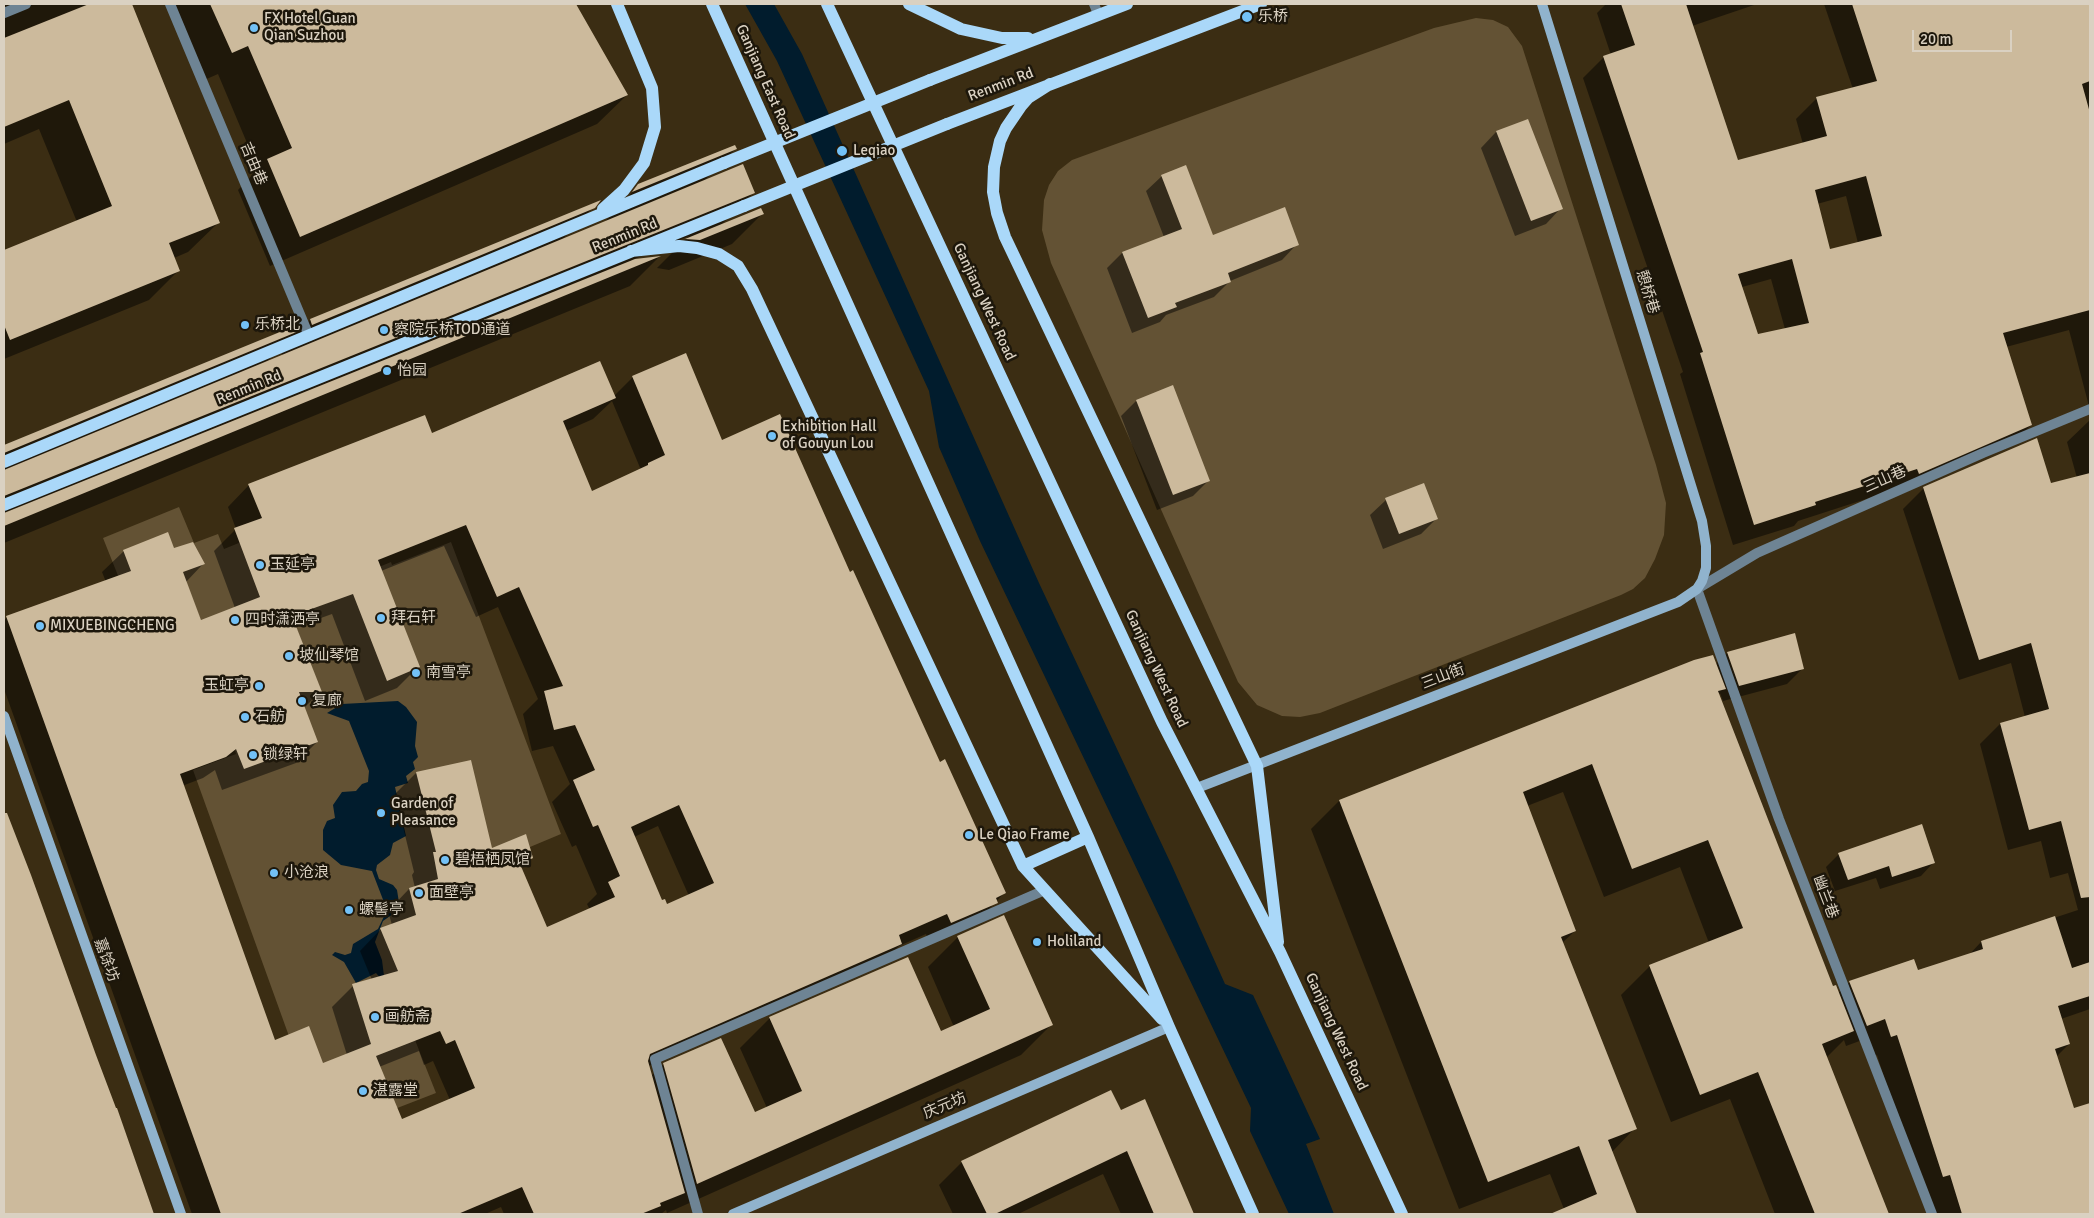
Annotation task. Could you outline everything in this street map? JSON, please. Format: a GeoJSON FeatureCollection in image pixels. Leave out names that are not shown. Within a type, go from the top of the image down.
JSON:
{"type":"FeatureCollection","features":[{"type":"Feature","properties":{"kind":"main road"},"geometry":{"type":"LineString","coordinates":[[598,214],[634,178],[649,151],[655,127],[652,88],[617,4]]}},
{"type":"Feature","properties":{"kind":"main road","name":"Ganjiang East Road"},"geometry":{"type":"LineString","coordinates":[[712,4],[1088,836]]}},
{"type":"Feature","properties":{"kind":"main road","name":"Ganjiang West Road"},"geometry":{"type":"LineString","coordinates":[[827,4],[1162,722],[1280,952],[1402,1214]]}},
{"type":"Feature","properties":{"kind":"main road"},"geometry":{"type":"LineString","coordinates":[[909,4],[961,29],[980,34],[1002,38],[1040,38]]}},
{"type":"Feature","properties":{"kind":"main road","name":"Renmin Rd"},"geometry":{"type":"LineString","coordinates":[[4,462],[598,214],[930,80],[1040,38],[1096,9],[1127,4]]}},
{"type":"Feature","properties":{"kind":"main road","name":"Renmin Rd"},"geometry":{"type":"LineString","coordinates":[[4,505],[947,124],[1261,4]]}},
{"type":"Feature","properties":{"kind":"main road"},"geometry":{"type":"LineString","coordinates":[[1050,84],[1028,98],[1006,128],[1000,141],[994,166],[993,182],[997,213],[1005,237],[1256,766],[1280,952]]}},
{"type":"Feature","properties":{"kind":"main road"},"geometry":{"type":"LineString","coordinates":[[632,251],[679,246],[697,248],[719,254],[738,266],[752,289],[1023,866],[1169,1027]]}},
{"type":"Feature","properties":{"kind":"main road"},"geometry":{"type":"LineString","coordinates":[[1023,866],[1088,836],[1169,1027],[1253,1214]]}},
{"type":"Feature","properties":{"kind":"street"},"geometry":{"type":"LineString","coordinates":[[4,13],[26,4]]}},
{"type":"Feature","properties":{"kind":"street","name":"吉由巷"},"geometry":{"type":"LineString","coordinates":[[170,4],[309,336]]}},
{"type":"Feature","properties":{"kind":"street","name":"憩桥巷"},"geometry":{"type":"LineString","coordinates":[[1542,4],[1702,521],[1706,546],[1706,568],[1697,589]]}},
{"type":"Feature","properties":{"kind":"street","name":"三山巷"},"geometry":{"type":"LineString","coordinates":[[1697,589],[1757,553],[1983,453],[2090,409]]}},
{"type":"Feature","properties":{"kind":"street","name":"三山街"},"geometry":{"type":"LineString","coordinates":[[1197,788],[1678,602],[1697,589]]}},
{"type":"Feature","properties":{"kind":"street","name":"幽兰巷"},"geometry":{"type":"LineString","coordinates":[[1697,589],[1779,819],[1932,1214]]}},
{"type":"Feature","properties":{"kind":"street","name":"嘉馀坊"},"geometry":{"type":"LineString","coordinates":[[4,716],[181,1214]]}},
{"type":"Feature","properties":{"kind":"street"},"geometry":{"type":"LineString","coordinates":[[698,1214],[655,1059],[1045,890]]}},
{"type":"Feature","properties":{"kind":"street","name":"庆元坊"},"geometry":{"type":"LineString","coordinates":[[732,1214],[1169,1027]]}},
{"type":"Feature","properties":{"kind":"shaded area"},"geometry":{"type":"Polygon","coordinates":[[[1476,18],[1493,20],[1508,27],[1522,46],[1656,465],[1666,503],[1664,535],[1645,578],[1633,589],[1621,595],[1320,713],[1300,717],[1282,716],[1257,705],[1238,682],[1051,263],[1042,230],[1044,200],[1049,185],[1058,171],[1072,160],[1434,28],[1476,18]]]}},
{"type":"Feature","properties":{"kind":"shaded area","name":"Garden of Pleasance"},"geometry":{"type":"Polygon","coordinates":[[[179,507],[194,543],[218,534],[224,549],[256,536],[331,587],[391,562],[392,565],[451,542],[561,834],[530,847],[533,858],[460,893],[415,1040],[436,1093],[325,1136],[193,770],[236,754],[234,746],[152,661],[103,538],[179,507]]]}},
{"type":"Feature","properties":{"kind":"water"},"geometry":{"type":"Polygon","coordinates":[[[745,4],[774,4],[802,54],[1039,583],[1172,866],[1225,984],[1253,995],[1320,1139],[1306,1144],[1334,1214],[1289,1214],[1250,1131],[1251,1108],[980,541],[939,447],[929,391],[777,61],[745,4]]]}},
{"type":"Feature","properties":{"kind":"water"},"geometry":{"type":"Polygon","coordinates":[[[398,701],[406,707],[417,722],[415,746],[418,757],[413,762],[415,769],[406,776],[408,783],[395,787],[406,836],[393,843],[390,855],[377,865],[376,870],[379,879],[393,885],[397,890],[400,909],[383,921],[375,942],[382,960],[384,976],[382,980],[376,973],[356,983],[344,962],[332,955],[335,952],[345,955],[351,953],[353,944],[378,929],[387,910],[372,871],[341,865],[323,850],[323,830],[327,821],[335,818],[333,805],[342,792],[356,791],[362,784],[368,782],[369,771],[349,721],[327,713],[342,704],[398,701]]]}},
{"type":"Feature","properties":{"kind":"building"},"geometry":{"type":"Polygon","coordinates":[[[89,4],[132,4],[220,223],[169,243],[180,271],[10,340],[4,325],[4,250],[112,206],[69,100],[4,127],[4,38],[89,4]]]}},
{"type":"Feature","properties":{"kind":"building"},"geometry":{"type":"Polygon","coordinates":[[[210,4],[576,4],[628,95],[300,237],[267,159],[292,148],[248,46],[232,53],[210,4]]]}},
{"type":"Feature","properties":{"kind":"building"},"geometry":{"type":"Polygon","coordinates":[[[1621,4],[1686,4],[1738,160],[1827,136],[1816,97],[1877,81],[1852,4],[2090,4],[2090,81],[2082,84],[2090,113],[2090,310],[2003,333],[2032,425],[1919,474],[1917,469],[1815,502],[1816,505],[1754,525],[1700,353],[1703,352],[1603,56],[1635,45],[1621,4]],[[1866,176],[1815,190],[1830,249],[1882,236],[1866,176]],[[1792,259],[1738,274],[1758,334],[1809,323],[1792,259]]]}},
{"type":"Feature","properties":{"kind":"building"},"geometry":{"type":"Polygon","coordinates":[[[1528,119],[1563,209],[1531,221],[1496,131],[1528,119]]]}},
{"type":"Feature","properties":{"kind":"building"},"geometry":{"type":"Polygon","coordinates":[[[735,145],[737,149],[632,192],[638,184],[735,145]]]}},
{"type":"Feature","properties":{"kind":"building"},"geometry":{"type":"Polygon","coordinates":[[[743,164],[755,193],[4,496],[4,470],[743,164]]]}},
{"type":"Feature","properties":{"kind":"building"},"geometry":{"type":"Polygon","coordinates":[[[1186,165],[1213,235],[1285,207],[1299,245],[1228,273],[1231,282],[1175,303],[1177,307],[1148,318],[1122,252],[1182,229],[1161,175],[1186,165]]]}},
{"type":"Feature","properties":{"kind":"building"},"geometry":{"type":"Polygon","coordinates":[[[601,200],[595,208],[312,325],[310,319],[601,200]]]}},
{"type":"Feature","properties":{"kind":"building"},"geometry":{"type":"Polygon","coordinates":[[[761,208],[764,214],[700,240],[685,239],[761,208]]]}},
{"type":"Feature","properties":{"kind":"building"},"geometry":{"type":"Polygon","coordinates":[[[661,256],[4,526],[4,513],[635,259],[661,256]]]}},
{"type":"Feature","properties":{"kind":"building"},"geometry":{"type":"Polygon","coordinates":[[[297,325],[299,331],[4,453],[4,445],[297,325]]]}},
{"type":"Feature","properties":{"kind":"building"},"geometry":{"type":"Polygon","coordinates":[[[686,353],[722,440],[780,414],[850,572],[853,570],[940,762],[945,759],[1006,893],[996,898],[998,903],[951,923],[947,914],[899,935],[902,944],[650,1054],[648,1061],[685,1193],[660,1203],[661,1206],[641,1214],[534,1214],[522,1187],[458,1214],[221,1214],[6,616],[131,571],[123,550],[168,532],[174,548],[193,542],[205,564],[183,572],[201,620],[260,597],[234,528],[262,518],[248,484],[425,415],[432,433],[600,361],[616,398],[563,421],[592,491],[665,455],[632,376],[686,353]],[[466,525],[378,560],[420,667],[387,681],[353,594],[292,616],[322,692],[299,692],[318,742],[244,769],[236,749],[226,757],[180,774],[275,1040],[309,1026],[323,1063],[371,1044],[352,984],[398,971],[380,928],[416,915],[409,888],[438,879],[433,852],[436,852],[416,772],[471,760],[492,848],[526,834],[533,858],[520,864],[547,927],[615,897],[608,882],[620,876],[598,825],[593,827],[573,780],[595,770],[575,725],[554,730],[544,691],[563,686],[519,587],[497,597],[466,525]],[[679,805],[631,827],[662,900],[665,899],[667,904],[714,883],[679,805]],[[440,1031],[376,1056],[402,1119],[475,1088],[455,1040],[446,1044],[440,1031]]]}},
{"type":"Feature","properties":{"kind":"building"},"geometry":{"type":"Polygon","coordinates":[[[1173,385],[1210,481],[1173,495],[1136,400],[1173,385]]]}},
{"type":"Feature","properties":{"kind":"building"},"geometry":{"type":"Polygon","coordinates":[[[2037,438],[2051,483],[2090,473],[2090,897],[2081,898],[2061,821],[2029,830],[2000,723],[2049,709],[2031,643],[1979,660],[1923,487],[2037,438]]]}},
{"type":"Feature","properties":{"kind":"building"},"geometry":{"type":"Polygon","coordinates":[[[1424,483],[1438,519],[1399,534],[1385,498],[1424,483]]]}},
{"type":"Feature","properties":{"kind":"building"},"geometry":{"type":"Polygon","coordinates":[[[1795,633],[1804,669],[1739,686],[1727,652],[1795,633]]]}},
{"type":"Feature","properties":{"kind":"building"},"geometry":{"type":"Polygon","coordinates":[[[1713,655],[1726,689],[1718,691],[1833,986],[1836,985],[1854,1031],[1822,1044],[1889,1214],[1815,1214],[1758,1072],[1700,1095],[1649,965],[1743,928],[1708,840],[1632,869],[1592,764],[1523,792],[1576,931],[1561,937],[1637,1129],[1608,1140],[1637,1214],[1550,1214],[1597,1194],[1579,1146],[1488,1182],[1339,800],[1694,660],[1713,655]]]}},
{"type":"Feature","properties":{"kind":"building"},"geometry":{"type":"Polygon","coordinates":[[[4,813],[7,813],[31,875],[154,1214],[4,1214],[4,813]]]}},
{"type":"Feature","properties":{"kind":"building"},"geometry":{"type":"Polygon","coordinates":[[[1922,824],[1935,863],[1892,877],[1889,866],[1848,880],[1838,853],[1922,824]]]}},
{"type":"Feature","properties":{"kind":"building"},"geometry":{"type":"Polygon","coordinates":[[[1004,915],[1053,1025],[697,1184],[663,1063],[721,1038],[755,1112],[802,1091],[769,1017],[908,957],[941,1031],[990,1009],[957,936],[1004,915]]]}},
{"type":"Feature","properties":{"kind":"building"},"geometry":{"type":"Polygon","coordinates":[[[2055,916],[2072,968],[2090,962],[2090,996],[2058,1006],[2070,1044],[2055,1049],[2074,1108],[2090,1103],[2090,1214],[1962,1214],[1950,1175],[1943,1177],[1897,1035],[1891,1037],[1885,1019],[1867,1026],[1849,981],[1914,959],[1918,970],[1983,949],[1981,941],[2055,916]]]}},
{"type":"Feature","properties":{"kind":"building"},"geometry":{"type":"Polygon","coordinates":[[[1111,1090],[1121,1110],[1145,1099],[1194,1214],[1154,1214],[1127,1151],[995,1214],[987,1214],[961,1161],[1111,1090]]]}},
{"type":"Feature","properties":{"kind":"place","name":"乐桥"},"geometry":{"type":"Point","coordinates":[1247,17]}},
{"type":"Feature","properties":{"kind":"place","name":"FX Hotel Guan Qian Suzhou"},"geometry":{"type":"Point","coordinates":[254,28]}},
{"type":"Feature","properties":{"kind":"place","name":"Leqiao"},"geometry":{"type":"Point","coordinates":[842,151]}},
{"type":"Feature","properties":{"kind":"place","name":"乐桥北"},"geometry":{"type":"Point","coordinates":[245,325]}},
{"type":"Feature","properties":{"kind":"place","name":"察院乐桥TOD通道"},"geometry":{"type":"Point","coordinates":[384,330]}},
{"type":"Feature","properties":{"kind":"place","name":"怡园"},"geometry":{"type":"Point","coordinates":[387,371]}},
{"type":"Feature","properties":{"kind":"place","name":"Exhibition Hall of Gouyun Lou"},"geometry":{"type":"Point","coordinates":[772,436]}},
{"type":"Feature","properties":{"kind":"place","name":"玉延亭"},"geometry":{"type":"Point","coordinates":[260,565]}},
{"type":"Feature","properties":{"kind":"place","name":"拜石轩"},"geometry":{"type":"Point","coordinates":[381,618]}},
{"type":"Feature","properties":{"kind":"place","name":"四时潇洒亭"},"geometry":{"type":"Point","coordinates":[235,620]}},
{"type":"Feature","properties":{"kind":"place","name":"MIXUEBINGCHENG"},"geometry":{"type":"Point","coordinates":[40,626]}},
{"type":"Feature","properties":{"kind":"place","name":"坡仙琴馆"},"geometry":{"type":"Point","coordinates":[289,656]}},
{"type":"Feature","properties":{"kind":"place","name":"南雪亭"},"geometry":{"type":"Point","coordinates":[416,673]}},
{"type":"Feature","properties":{"kind":"place","name":"玉虹亭"},"geometry":{"type":"Point","coordinates":[259,686]}},
{"type":"Feature","properties":{"kind":"place","name":"复廊"},"geometry":{"type":"Point","coordinates":[302,701]}},
{"type":"Feature","properties":{"kind":"place","name":"石舫"},"geometry":{"type":"Point","coordinates":[245,717]}},
{"type":"Feature","properties":{"kind":"place","name":"锁绿轩"},"geometry":{"type":"Point","coordinates":[253,755]}},
{"type":"Feature","properties":{"kind":"place","name":"Garden of Pleasance"},"geometry":{"type":"Point","coordinates":[381,813]}},
{"type":"Feature","properties":{"kind":"place","name":"Le Qiao Frame"},"geometry":{"type":"Point","coordinates":[969,835]}},
{"type":"Feature","properties":{"kind":"place","name":"碧梧栖凤馆"},"geometry":{"type":"Point","coordinates":[445,860]}},
{"type":"Feature","properties":{"kind":"place","name":"小沧浪"},"geometry":{"type":"Point","coordinates":[274,873]}},
{"type":"Feature","properties":{"kind":"place","name":"面壁亭"},"geometry":{"type":"Point","coordinates":[419,893]}},
{"type":"Feature","properties":{"kind":"place","name":"螺髻亭"},"geometry":{"type":"Point","coordinates":[349,910]}},
{"type":"Feature","properties":{"kind":"place","name":"Holiland"},"geometry":{"type":"Point","coordinates":[1037,942]}},
{"type":"Feature","properties":{"kind":"place","name":"画舫斋"},"geometry":{"type":"Point","coordinates":[375,1017]}},
{"type":"Feature","properties":{"kind":"place","name":"湛露堂"},"geometry":{"type":"Point","coordinates":[363,1091]}}]}
